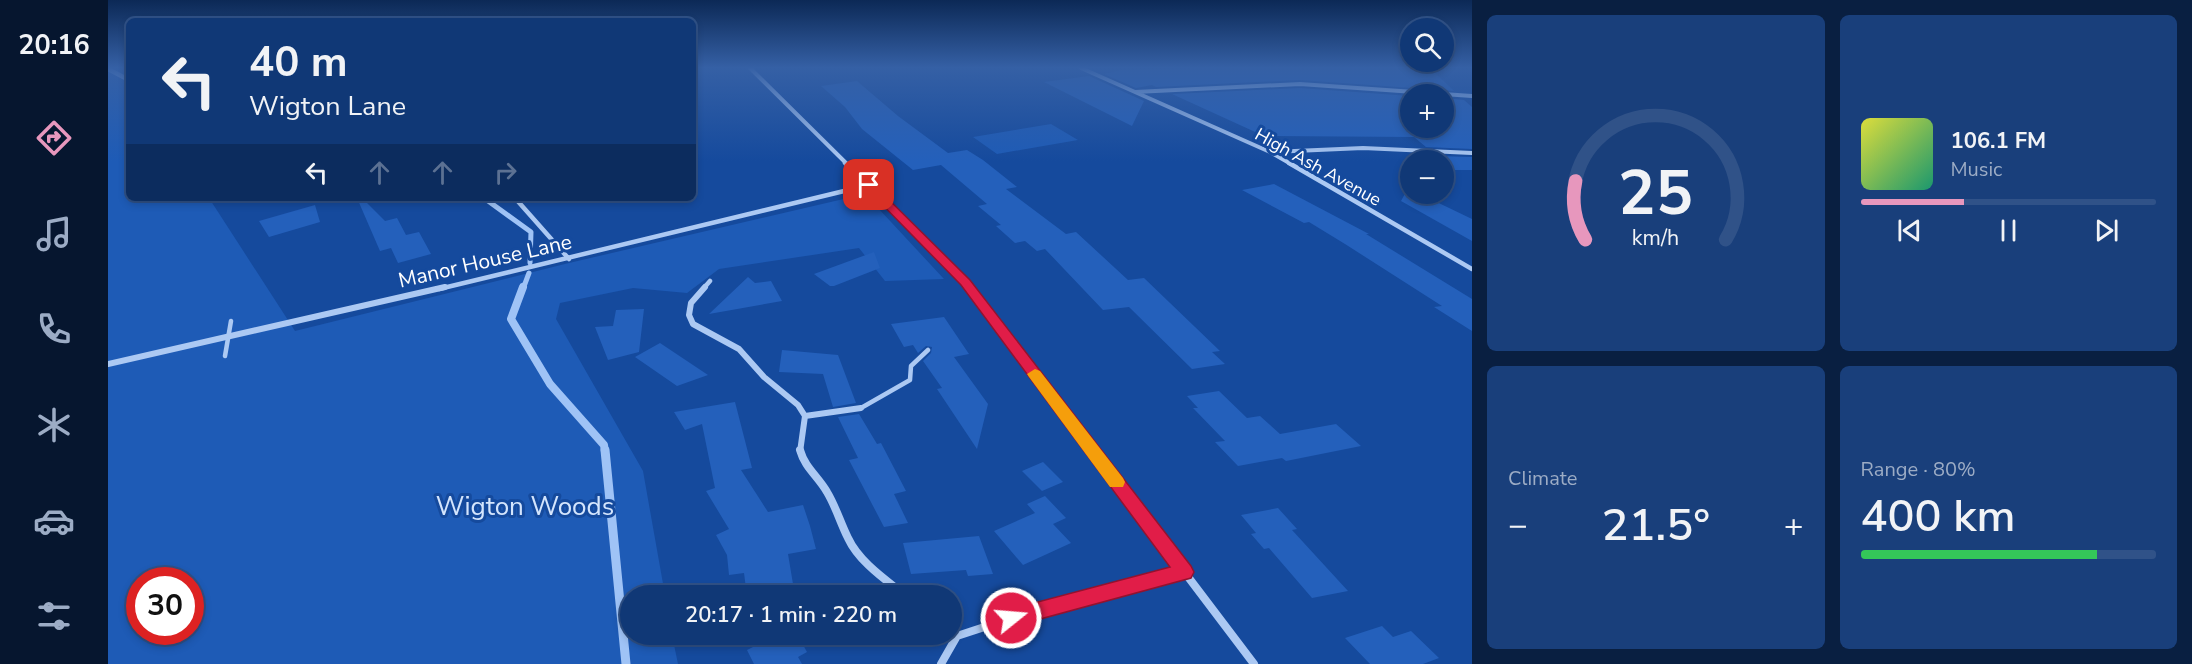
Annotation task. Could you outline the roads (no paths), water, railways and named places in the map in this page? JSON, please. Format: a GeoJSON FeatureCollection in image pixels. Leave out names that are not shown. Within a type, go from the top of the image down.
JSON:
{"type":"FeatureCollection","features":[{"type":"Feature","properties":{"kind":"street"},"geometry":{"type":"LineString","coordinates":[[782,99],[966,283],[1254,664]]}},
{"type":"Feature","properties":{"kind":"street","name":"High Ash Avenue"},"geometry":{"type":"LineString","coordinates":[[1150,99],[1270,152],[1472,269]]}},
{"type":"Feature","properties":{"kind":"street"},"geometry":{"type":"LineString","coordinates":[[1270,152],[1364,148],[1472,153]]}},
{"type":"Feature","properties":{"kind":"street","name":"Manor House Lane"},"geometry":{"type":"LineString","coordinates":[[108,364],[569,259],[869,185]]}},
{"type":"Feature","properties":{"kind":"street"},"geometry":{"type":"LineString","coordinates":[[518,201],[569,259]]}},
{"type":"Feature","properties":{"kind":"street"},"geometry":{"type":"LineString","coordinates":[[710,281],[691,303],[689,315],[693,324],[739,349],[764,377],[798,405],[805,416],[799,448],[804,465],[825,488],[838,510],[848,539],[872,568],[893,585]]}},
{"type":"Feature","properties":{"kind":"street"},"geometry":{"type":"LineString","coordinates":[[805,416],[861,408]]}},
{"type":"Feature","properties":{"kind":"street"},"geometry":{"type":"LineString","coordinates":[[962,631],[1184,572]]}},
{"type":"Feature","properties":{"kind":"street"},"geometry":{"type":"LineString","coordinates":[[941,664],[949,645]]}},
{"type":"Feature","properties":{"kind":"lane"},"geometry":{"type":"LineString","coordinates":[[225,356],[226,346],[232,334],[231,321]]}},
{"type":"Feature","properties":{"kind":"lane"},"geometry":{"type":"LineString","coordinates":[[861,408],[910,380],[911,366],[928,350]]}},
{"type":"Feature","properties":{"kind":"waterway"},"geometry":{"type":"LineString","coordinates":[[488,201],[531,232],[530,263]]}},
{"type":"Feature","properties":{"kind":"waterway"},"geometry":{"type":"LineString","coordinates":[[523,289],[529,273]]}},
{"type":"Feature","properties":{"kind":"waterway"},"geometry":{"type":"LineString","coordinates":[[523,287],[511,319],[550,384],[604,445],[605,452]]}},
{"type":"Feature","properties":{"kind":"waterway"},"geometry":{"type":"LineString","coordinates":[[605,450],[626,664]]}},
{"type":"Feature","properties":{"kind":"park label","name":"Wigton Woods"},"geometry":{"type":"Point","coordinates":[525,506]}}]}
